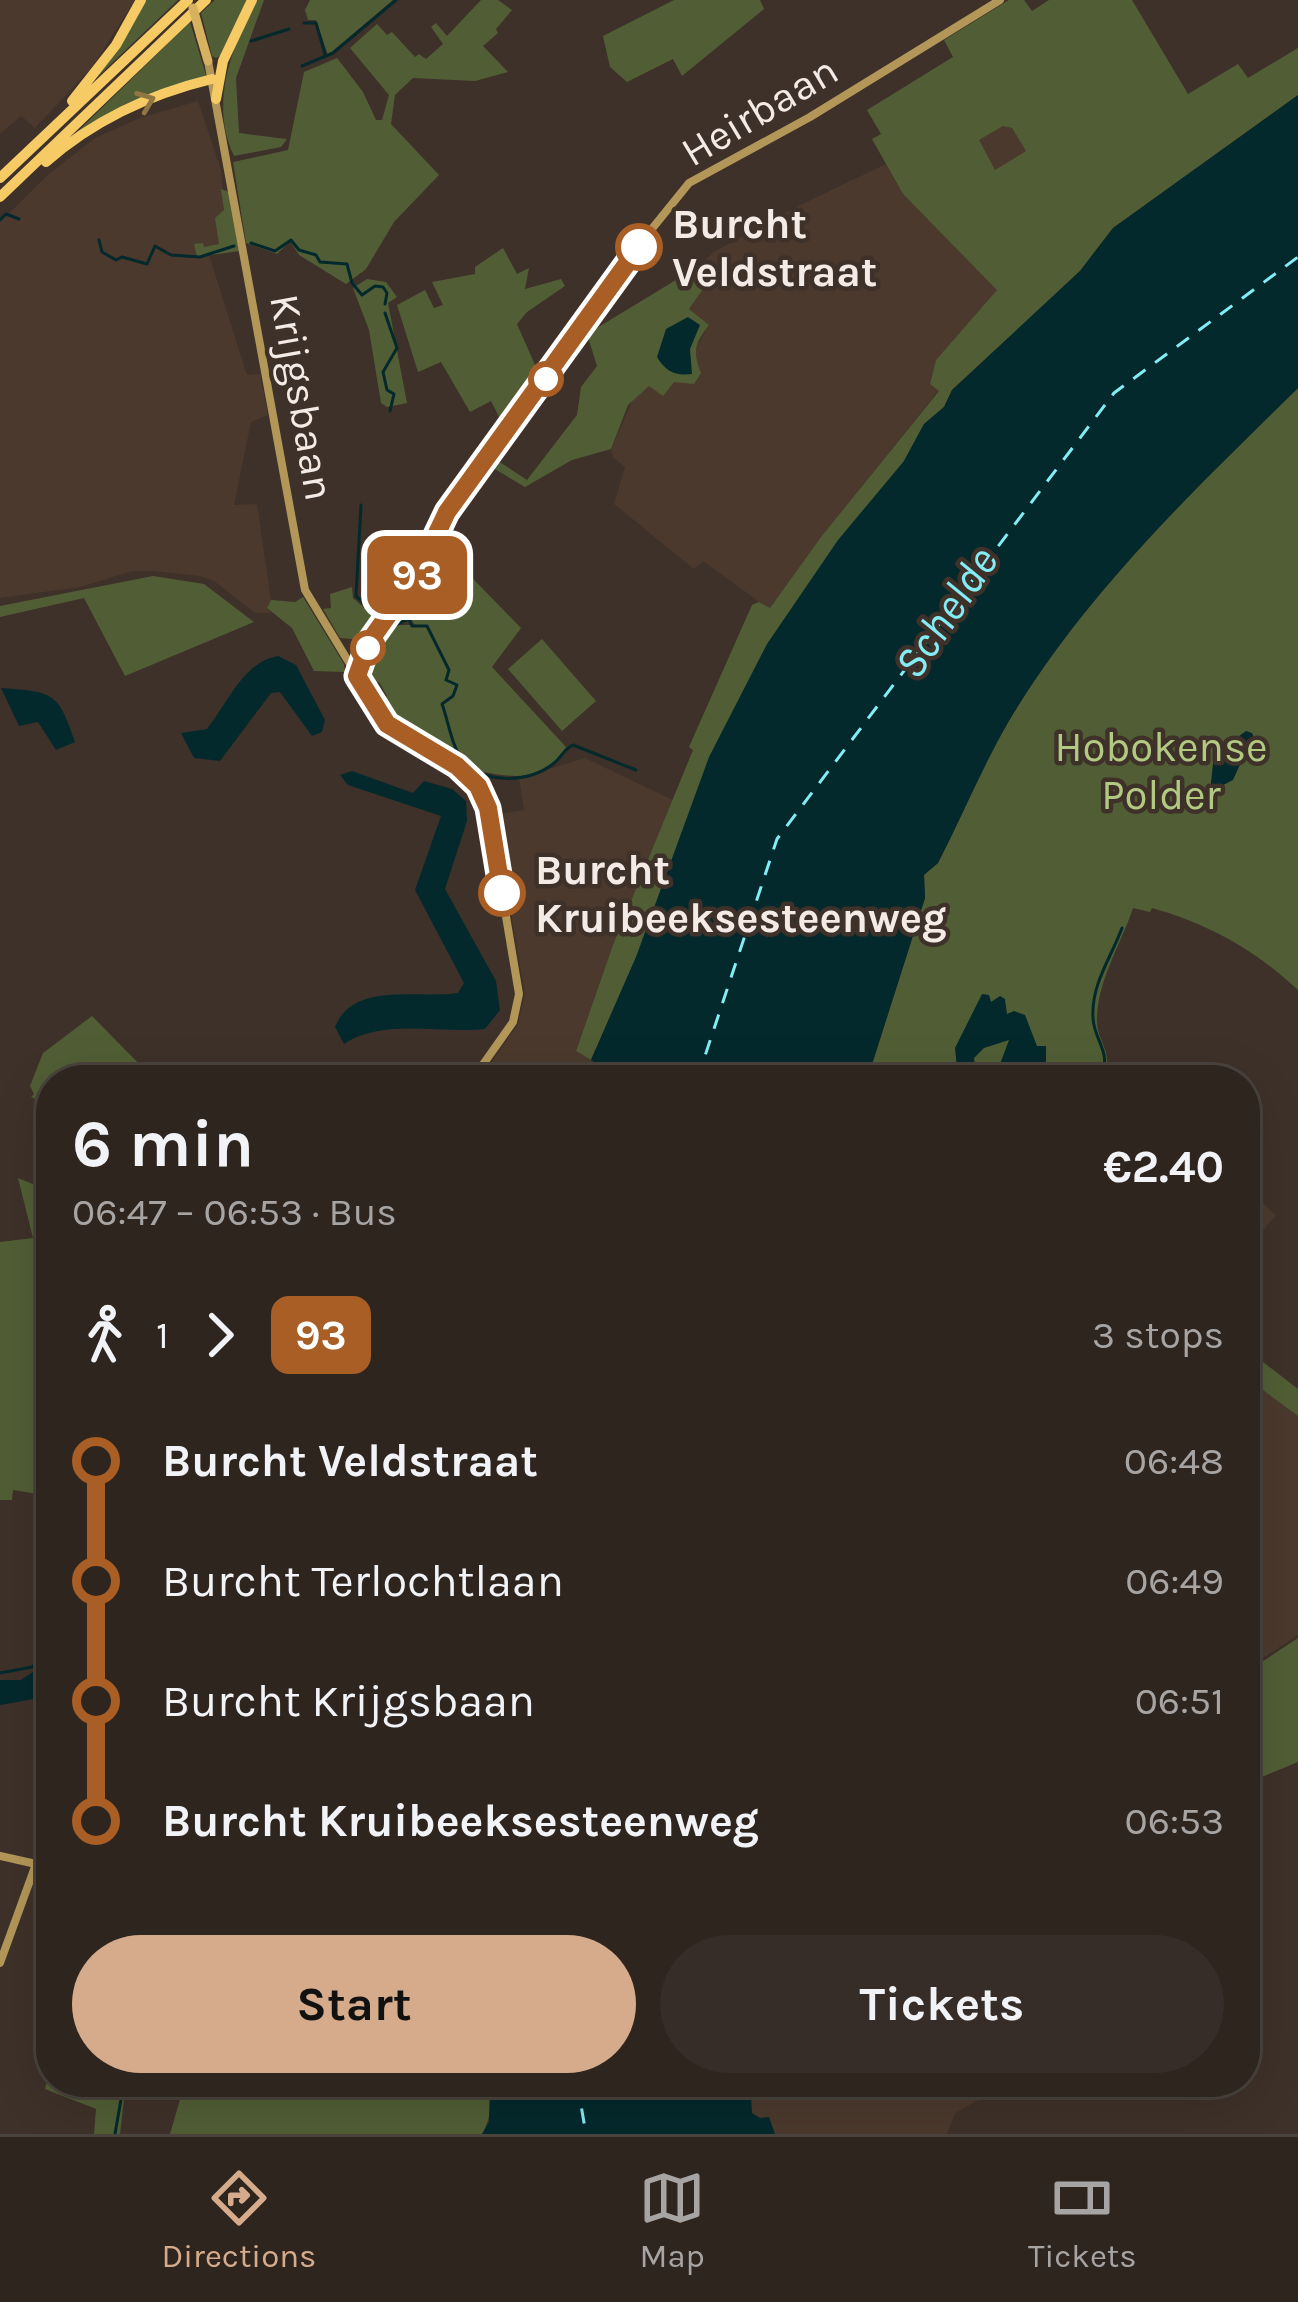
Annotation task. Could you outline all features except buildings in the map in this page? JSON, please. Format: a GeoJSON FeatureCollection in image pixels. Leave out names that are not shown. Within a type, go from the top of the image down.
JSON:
{"type":"FeatureCollection","features":[{"type":"Feature","properties":{"kind":"highway"},"geometry":{"type":"LineString","coordinates":[[41,138],[116,45],[140,0]]}},
{"type":"Feature","properties":{"kind":"highway"},"geometry":{"type":"LineString","coordinates":[[0,178],[189,0]]}},
{"type":"Feature","properties":{"kind":"highway"},"geometry":{"type":"LineString","coordinates":[[2,195],[206,0]]}},
{"type":"Feature","properties":{"kind":"highway"},"geometry":{"type":"LineString","coordinates":[[216,99],[223,61],[252,0]]}},
{"type":"Feature","properties":{"kind":"highway"},"geometry":{"type":"LineString","coordinates":[[208,61],[223,61]]}},
{"type":"Feature","properties":{"kind":"highway"},"geometry":{"type":"LineString","coordinates":[[2,195],[98,123],[140,102],[212,79]]}},
{"type":"Feature","properties":{"kind":"main road","name":"Krijgsbaan"},"geometry":{"type":"LineString","coordinates":[[189,0],[216,99],[301,578],[387,724],[467,774],[488,808],[519,994],[513,1022],[483,1065]]}},
{"type":"Feature","properties":{"kind":"main road","name":"Heirbaan"},"geometry":{"type":"LineString","coordinates":[[357,676],[369,642],[418,573],[447,512],[688,184],[810,117],[1000,0]]}},
{"type":"Feature","properties":{"kind":"main road"},"geometry":{"type":"LineString","coordinates":[[0,1856],[34,1863]]}},
{"type":"Feature","properties":{"kind":"main road"},"geometry":{"type":"LineString","coordinates":[[0,1963],[36,1856]]}},
{"type":"Feature","properties":{"kind":"shaded area"},"geometry":{"type":"Polygon","coordinates":[[[0,0],[135,0],[93,66],[35,128],[21,116],[0,134],[0,0]]]}},
{"type":"Feature","properties":{"kind":"shaded area"},"geometry":{"type":"Polygon","coordinates":[[[198,101],[221,170],[224,210],[219,244],[204,248],[195,244],[197,256],[209,255],[247,375],[260,374],[268,415],[251,422],[234,505],[257,504],[271,613],[255,613],[214,581],[200,576],[153,571],[0,598],[0,222],[95,138],[140,118],[198,101]]]}},
{"type":"Feature","properties":{"kind":"shaded area"},"geometry":{"type":"Polygon","coordinates":[[[1003,126],[1012,128],[1026,151],[995,171],[978,140],[1003,126]]]}},
{"type":"Feature","properties":{"kind":"shaded area"},"geometry":{"type":"Polygon","coordinates":[[[886,164],[903,194],[998,289],[936,360],[930,383],[939,390],[769,609],[703,561],[694,569],[614,504],[625,467],[611,449],[635,395],[693,353],[709,325],[689,309],[711,276],[699,266],[714,252],[796,207],[886,164]]]}},
{"type":"Feature","properties":{"kind":"shaded area"},"geometry":{"type":"Polygon","coordinates":[[[585,758],[673,800],[576,1050],[596,1065],[489,1065],[518,1024],[525,994],[494,815],[524,810],[519,778],[585,758]]]}},
{"type":"Feature","properties":{"kind":"shaded area"},"geometry":{"type":"Polygon","coordinates":[[[1260,1201],[1276,1215],[1260,1234],[1260,1201]]]}},
{"type":"Feature","properties":{"kind":"shaded area"},"geometry":{"type":"Polygon","coordinates":[[[1260,1388],[1298,1416],[1298,1635],[1260,1660],[1260,1388]]]}},
{"type":"Feature","properties":{"kind":"shaded area"},"geometry":{"type":"Polygon","coordinates":[[[750,2097],[984,2097],[955,2113],[947,2134],[750,2134],[750,2097]]]}},
{"type":"Feature","properties":{"kind":"green space"},"geometry":{"type":"Polygon","coordinates":[[[143,0],[178,0],[89,85],[143,0]]]}},
{"type":"Feature","properties":{"kind":"green space"},"geometry":{"type":"Polygon","coordinates":[[[215,0],[247,0],[222,55],[216,58],[201,13],[215,0]]]}},
{"type":"Feature","properties":{"kind":"green space"},"geometry":{"type":"Polygon","coordinates":[[[255,0],[264,0],[236,78],[239,133],[287,139],[281,147],[234,156],[224,116],[226,76],[255,0]]]}},
{"type":"Feature","properties":{"kind":"green space"},"geometry":{"type":"Polygon","coordinates":[[[310,0],[393,0],[328,55],[316,20],[308,20],[305,10],[310,0]]]}},
{"type":"Feature","properties":{"kind":"green space"},"geometry":{"type":"Polygon","coordinates":[[[481,0],[498,0],[512,10],[483,46],[508,72],[475,81],[413,78],[395,95],[391,124],[439,175],[394,222],[366,269],[346,284],[299,255],[290,241],[277,254],[246,243],[233,162],[288,150],[304,72],[337,58],[363,92],[376,120],[382,120],[389,95],[350,48],[377,24],[387,35],[392,32],[415,57],[419,54],[426,59],[443,44],[431,27],[436,23],[447,36],[481,0]]]}},
{"type":"Feature","properties":{"kind":"green space"},"geometry":{"type":"Polygon","coordinates":[[[674,0],[760,0],[764,9],[682,76],[673,59],[627,82],[610,67],[603,36],[674,0]]]}},
{"type":"Feature","properties":{"kind":"green space"},"geometry":{"type":"Polygon","coordinates":[[[1009,0],[1024,0],[1032,11],[1049,0],[1132,0],[1188,94],[1238,64],[1248,78],[1298,48],[1298,95],[1113,228],[1080,271],[952,390],[944,407],[924,424],[636,957],[591,1060],[576,1051],[613,945],[693,750],[689,747],[752,605],[759,602],[770,608],[939,391],[930,384],[936,360],[997,290],[903,194],[872,139],[881,134],[867,110],[953,57],[944,40],[1009,0]],[[1003,126],[979,140],[995,170],[1026,151],[1012,128],[1003,126]]]}},
{"type":"Feature","properties":{"kind":"green space"},"geometry":{"type":"Polygon","coordinates":[[[190,22],[204,78],[69,140],[190,22]]]}},
{"type":"Feature","properties":{"kind":"green space"},"geometry":{"type":"Polygon","coordinates":[[[221,189],[229,192],[240,251],[197,257],[194,244],[219,244],[215,218],[224,210],[221,189]]]}},
{"type":"Feature","properties":{"kind":"green space"},"geometry":{"type":"Polygon","coordinates":[[[503,248],[517,274],[529,268],[525,289],[561,279],[565,286],[517,324],[536,367],[545,374],[504,427],[491,401],[470,412],[441,362],[418,372],[397,305],[425,290],[434,308],[443,305],[432,282],[475,274],[475,267],[503,248]]]}},
{"type":"Feature","properties":{"kind":"green space"},"geometry":{"type":"Polygon","coordinates":[[[699,266],[712,276],[689,309],[709,325],[696,348],[701,373],[694,384],[674,382],[663,396],[649,386],[628,405],[611,449],[572,460],[525,487],[493,468],[498,461],[527,480],[577,415],[581,387],[597,366],[587,334],[699,266]]]}},
{"type":"Feature","properties":{"kind":"green space"},"geometry":{"type":"Polygon","coordinates":[[[367,279],[386,282],[397,297],[388,303],[407,403],[387,407],[381,403],[369,330],[353,288],[367,279]]]}},
{"type":"Feature","properties":{"kind":"green space","name":"Hobokense Polder"},"geometry":{"type":"Polygon","coordinates":[[[1298,388],[1298,990],[1212,930],[1152,908],[1150,912],[1133,908],[1099,1002],[1097,1025],[1107,1065],[872,1065],[925,898],[924,874],[938,863],[986,763],[1048,662],[1113,578],[1298,388]]]}},
{"type":"Feature","properties":{"kind":"green space"},"geometry":{"type":"Polygon","coordinates":[[[443,548],[521,628],[492,667],[566,747],[544,770],[512,776],[471,770],[391,720],[380,701],[387,696],[379,682],[370,686],[374,662],[395,625],[415,625],[410,618],[398,622],[443,548]]]}},
{"type":"Feature","properties":{"kind":"green space"},"geometry":{"type":"Polygon","coordinates":[[[153,576],[204,584],[254,622],[125,676],[84,598],[0,617],[0,606],[153,576]]]}},
{"type":"Feature","properties":{"kind":"green space"},"geometry":{"type":"Polygon","coordinates":[[[352,587],[353,598],[378,620],[364,640],[340,638],[323,609],[331,608],[330,594],[352,587]]]}},
{"type":"Feature","properties":{"kind":"green space"},"geometry":{"type":"Polygon","coordinates":[[[303,597],[345,672],[314,671],[292,628],[267,608],[271,600],[295,602],[303,597]]]}},
{"type":"Feature","properties":{"kind":"green space"},"geometry":{"type":"Polygon","coordinates":[[[542,639],[596,701],[562,731],[508,669],[542,639]]]}},
{"type":"Feature","properties":{"kind":"green space"},"geometry":{"type":"Polygon","coordinates":[[[92,1016],[140,1065],[38,1065],[43,1053],[92,1016]]]}},
{"type":"Feature","properties":{"kind":"green space"},"geometry":{"type":"Polygon","coordinates":[[[36,1071],[36,1099],[31,1097],[36,1071]]]}},
{"type":"Feature","properties":{"kind":"green space"},"geometry":{"type":"Polygon","coordinates":[[[18,1178],[36,1185],[36,1494],[13,1490],[12,1500],[0,1500],[0,1242],[33,1238],[18,1178]]]}},
{"type":"Feature","properties":{"kind":"green space"},"geometry":{"type":"Polygon","coordinates":[[[1260,1360],[1298,1389],[1298,1416],[1260,1388],[1260,1360]]]}},
{"type":"Feature","properties":{"kind":"green space"},"geometry":{"type":"Polygon","coordinates":[[[1298,1638],[1298,1762],[1260,1778],[1260,1663],[1298,1638]]]}},
{"type":"Feature","properties":{"kind":"green space"},"geometry":{"type":"Polygon","coordinates":[[[65,2097],[124,2097],[120,2134],[94,2134],[96,2109],[65,2097]]]}},
{"type":"Feature","properties":{"kind":"green space"},"geometry":{"type":"Polygon","coordinates":[[[181,2097],[490,2097],[482,2134],[170,2134],[181,2097]]]}},
{"type":"Feature","properties":{"kind":"water","name":"Schelde"},"geometry":{"type":"Polygon","coordinates":[[[1298,95],[1298,388],[1113,578],[1018,706],[938,863],[924,875],[925,898],[872,1065],[597,1065],[591,1060],[636,957],[709,757],[767,644],[838,540],[904,461],[924,424],[944,407],[952,390],[1080,271],[1113,228],[1298,95]]]}},
{"type":"Feature","properties":{"kind":"water"},"geometry":{"type":"Polygon","coordinates":[[[688,317],[700,325],[690,349],[692,374],[681,374],[657,357],[666,329],[688,317]]]}},
{"type":"Feature","properties":{"kind":"water"},"geometry":{"type":"Polygon","coordinates":[[[278,656],[296,665],[325,720],[322,732],[312,736],[280,692],[271,693],[220,761],[194,758],[181,733],[207,729],[246,675],[278,656]]]}},
{"type":"Feature","properties":{"kind":"water"},"geometry":{"type":"Polygon","coordinates":[[[1,688],[51,697],[64,713],[75,742],[56,750],[38,722],[19,726],[1,688]]]}},
{"type":"Feature","properties":{"kind":"water"},"geometry":{"type":"Polygon","coordinates":[[[1246,731],[1252,733],[1262,756],[1253,763],[1243,758],[1233,780],[1210,792],[1214,754],[1246,731]]]}},
{"type":"Feature","properties":{"kind":"water"},"geometry":{"type":"Polygon","coordinates":[[[352,771],[413,793],[424,781],[452,789],[466,801],[467,821],[445,889],[496,981],[500,1010],[485,1029],[394,1029],[344,1044],[335,1027],[356,1003],[388,995],[458,993],[464,983],[415,890],[441,816],[348,785],[340,775],[352,771]]]}},
{"type":"Feature","properties":{"kind":"water"},"geometry":{"type":"Polygon","coordinates":[[[982,994],[989,995],[991,1002],[1000,996],[1007,1014],[1025,1015],[1037,1046],[1046,1046],[1046,1063],[1000,1065],[1009,1040],[984,1048],[974,1058],[975,1065],[957,1065],[955,1048],[982,994]]]}},
{"type":"Feature","properties":{"kind":"water"},"geometry":{"type":"Polygon","coordinates":[[[36,1670],[36,1699],[0,1705],[0,1680],[21,1680],[36,1670]]]}},
{"type":"Feature","properties":{"kind":"water"},"geometry":{"type":"Polygon","coordinates":[[[490,2097],[751,2097],[752,2113],[769,2117],[775,2134],[482,2134],[489,2122],[490,2097]]]}},
{"type":"Feature","properties":{"kind":"waterway"},"geometry":{"type":"LineString","coordinates":[[302,66],[333,53],[396,0]]}},
{"type":"Feature","properties":{"kind":"waterway"},"geometry":{"type":"LineString","coordinates":[[304,23],[316,23],[325,54]]}},
{"type":"Feature","properties":{"kind":"waterway"},"geometry":{"type":"LineString","coordinates":[[251,41],[289,29]]}},
{"type":"Feature","properties":{"kind":"waterway"},"geometry":{"type":"LineString","coordinates":[[0,220],[6,214],[19,219]]}},
{"type":"Feature","properties":{"kind":"waterway"},"geometry":{"type":"LineString","coordinates":[[99,240],[102,252],[116,260],[122,257],[147,264],[155,246],[171,255],[200,257],[234,246]]}},
{"type":"Feature","properties":{"kind":"waterway"},"geometry":{"type":"LineString","coordinates":[[251,243],[275,251],[291,240],[320,262],[347,264],[352,283],[362,295],[375,286],[383,287],[385,304]]}},
{"type":"Feature","properties":{"kind":"waterway"},"geometry":{"type":"LineString","coordinates":[[385,313],[397,348],[383,372],[387,390],[394,394],[390,411]]}},
{"type":"Feature","properties":{"kind":"waterway"},"geometry":{"type":"LineString","coordinates":[[361,505],[356,596],[380,618]]}},
{"type":"Feature","properties":{"kind":"waterway"},"geometry":{"type":"LineString","coordinates":[[396,625],[409,619],[412,626],[427,626],[449,670],[446,680],[457,685],[453,696],[442,704],[455,748],[471,767],[494,777],[519,778],[553,764],[573,745],[636,770]]}},
{"type":"Feature","properties":{"kind":"waterway"},"geometry":{"type":"LineString","coordinates":[[1104,1065],[1093,1006],[1098,982],[1122,928]]}},
{"type":"Feature","properties":{"kind":"waterway"},"geometry":{"type":"LineString","coordinates":[[0,1673],[36,1663]]}},
{"type":"Feature","properties":{"kind":"waterway"},"geometry":{"type":"LineString","coordinates":[[115,2134],[121,2097]]}},
{"type":"Feature","properties":{"kind":"ferry route"},"geometry":{"type":"LineString","coordinates":[[702,1065],[777,839],[1114,393],[1298,257]]}},
{"type":"Feature","properties":{"kind":"ferry route"},"geometry":{"type":"LineString","coordinates":[[580,2097],[586,2134]]}},
{"type":"Feature","properties":{"kind":"bus line","name":"93"},"geometry":{"type":"LineString","coordinates":[[502,893],[488,808],[478,786],[457,766],[387,724],[357,676],[369,642],[418,573],[447,512],[639,247]]}},
{"type":"Feature","properties":{"kind":"place","name":"Burcht Veldstraat"},"geometry":{"type":"Point","coordinates":[639,247]}},
{"type":"Feature","properties":{"kind":"place","name":"Burcht Kruibeeksesteenweg"},"geometry":{"type":"Point","coordinates":[502,893]}}]}
